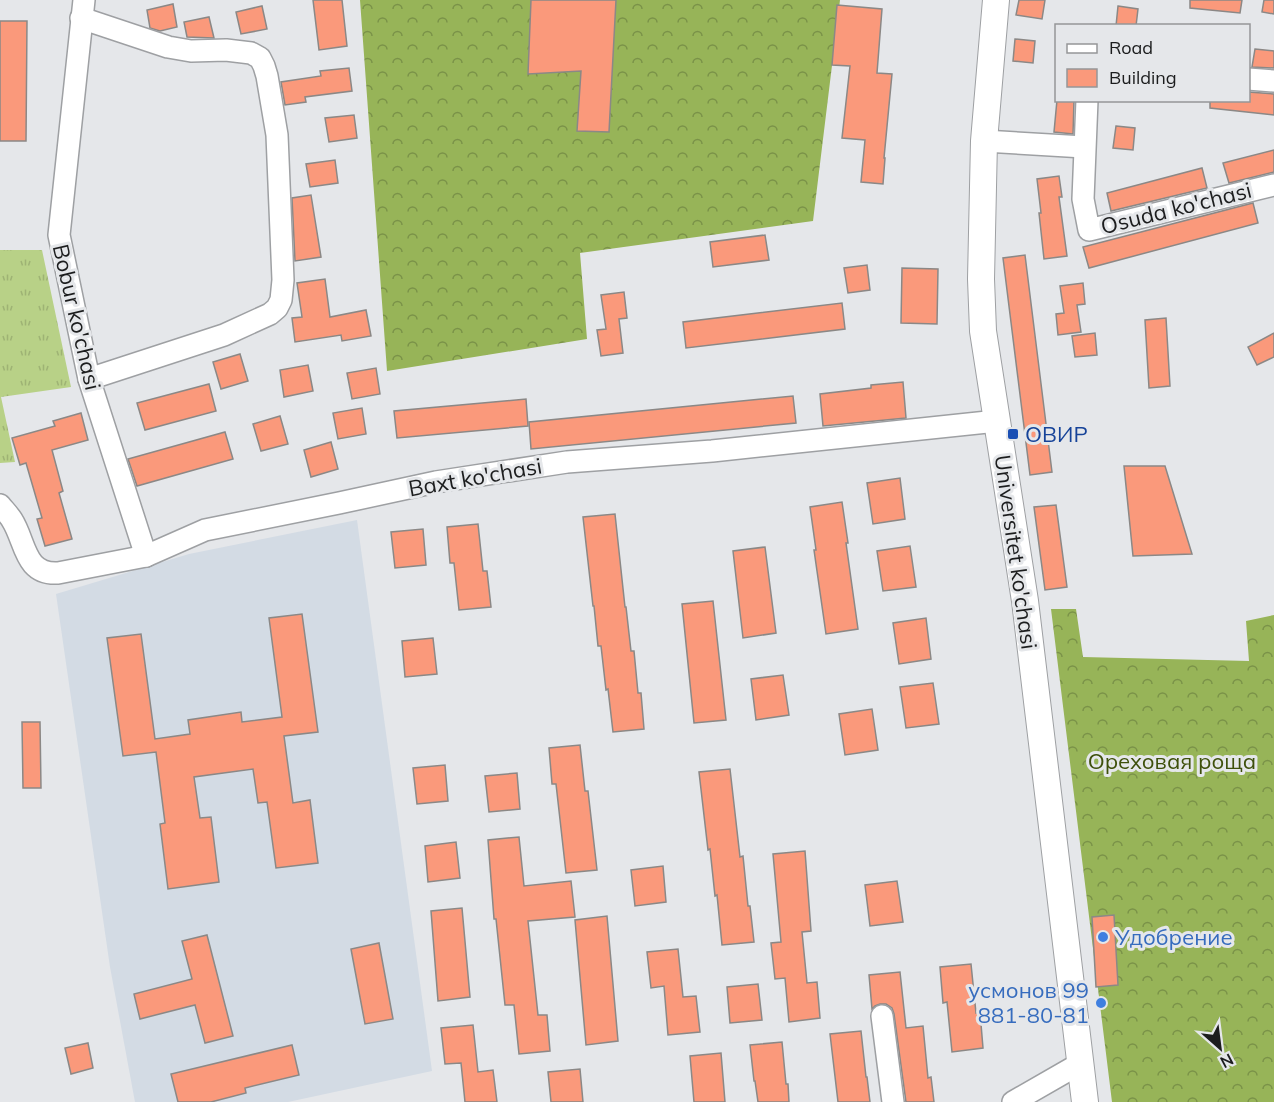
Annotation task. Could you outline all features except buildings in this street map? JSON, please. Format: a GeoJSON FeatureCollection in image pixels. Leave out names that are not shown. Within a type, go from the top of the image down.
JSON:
{"type":"FeatureCollection","features":[{"type":"Feature","properties":{"kind":"main road","name":"Universitet ko'chasi"},"geometry":{"type":"LineString","coordinates":[[996,0],[984,141],[981,279],[983,331],[1025,602],[1085,1102]]}},
{"type":"Feature","properties":{"kind":"street"},"geometry":{"type":"LineString","coordinates":[[82,9],[168,47],[191,51],[226,50],[251,53],[260,58],[267,76],[277,135],[283,280],[281,300],[270,314],[224,335],[89,379]]}},
{"type":"Feature","properties":{"kind":"street","name":"Bobur ko'chasi"},"geometry":{"type":"LineString","coordinates":[[82,9],[59,235],[89,379],[146,556]]}},
{"type":"Feature","properties":{"kind":"street"},"geometry":{"type":"LineString","coordinates":[[1250,79],[1274,81]]}},
{"type":"Feature","properties":{"kind":"street","name":"Osuda ko'chasi"},"geometry":{"type":"LineString","coordinates":[[1087,102],[1083,199],[1089,230],[1274,185]]}},
{"type":"Feature","properties":{"kind":"street"},"geometry":{"type":"LineString","coordinates":[[984,141],[1084,147]]}},
{"type":"Feature","properties":{"kind":"street","name":"Baxt ko'chasi"},"geometry":{"type":"LineString","coordinates":[[0,505],[13,520],[34,567],[49,574],[146,556],[205,530],[436,482],[567,462],[712,451],[997,421]]}},
{"type":"Feature","properties":{"kind":"street"},"geometry":{"type":"LineString","coordinates":[[882,1016],[893,1102]]}},
{"type":"Feature","properties":{"kind":"street"},"geometry":{"type":"LineString","coordinates":[[1013,1102],[1081,1063]]}},
{"type":"Feature","properties":{"kind":"shaded area"},"geometry":{"type":"Polygon","coordinates":[[[357,520],[432,1071],[288,1102],[135,1102],[110,967],[56,594],[189,554],[357,520]]]}},
{"type":"Feature","properties":{"kind":"green space"},"geometry":{"type":"Polygon","coordinates":[[[360,0],[840,0],[813,221],[580,253],[587,339],[387,371],[360,0]]]}},
{"type":"Feature","properties":{"kind":"green space"},"geometry":{"type":"Polygon","coordinates":[[[0,250],[42,250],[71,387],[1,397],[15,462],[0,463],[0,250]]]}},
{"type":"Feature","properties":{"kind":"green space","name":"Ореховая роща"},"geometry":{"type":"Polygon","coordinates":[[[1051,609],[1076,609],[1083,657],[1249,661],[1246,621],[1274,615],[1274,1102],[1112,1102],[1051,609]]]}},
{"type":"Feature","properties":{"kind":"place","name":"ОВИР"},"geometry":{"type":"Point","coordinates":[1013,434]}},
{"type":"Feature","properties":{"kind":"place","name":"Удобрение"},"geometry":{"type":"Point","coordinates":[1103,937]}},
{"type":"Feature","properties":{"kind":"place","name":"усмонов 99 881-80-81"},"geometry":{"type":"Point","coordinates":[1101,1003]}}]}
